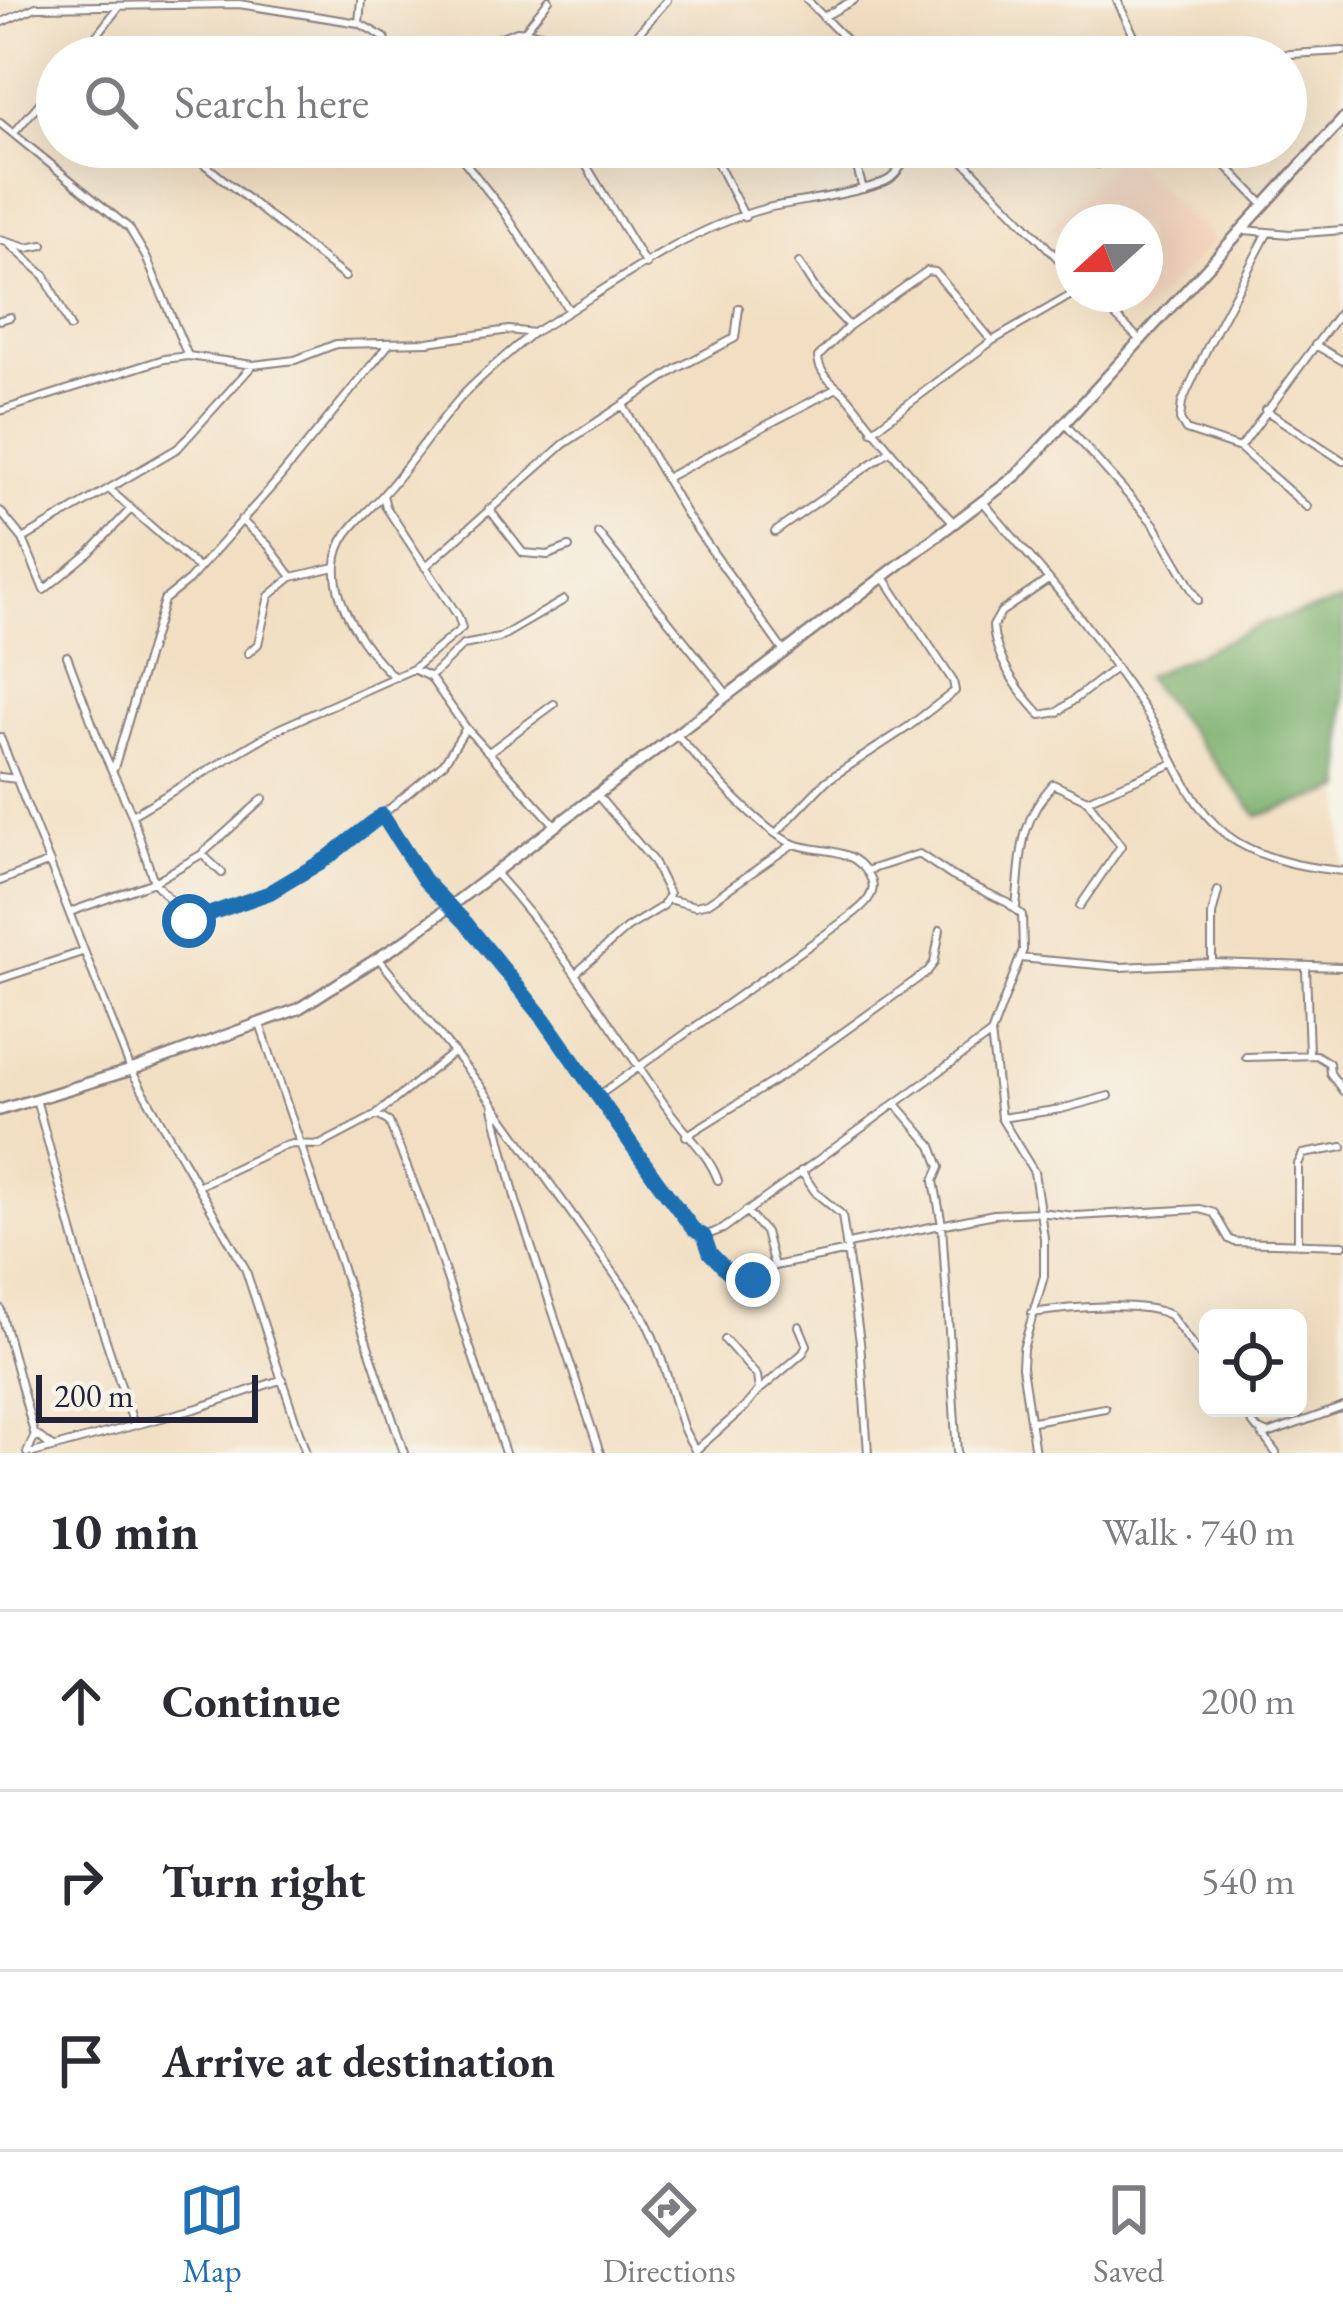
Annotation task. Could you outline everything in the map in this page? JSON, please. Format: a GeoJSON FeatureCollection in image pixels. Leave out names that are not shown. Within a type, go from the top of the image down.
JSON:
{"type":"FeatureCollection","features":[{"type":"Feature","properties":{"kind":"street"},"geometry":{"type":"LineString","coordinates":[[359,23],[361,0]]}},
{"type":"Feature","properties":{"kind":"street"},"geometry":{"type":"LineString","coordinates":[[524,32],[549,0]]}},
{"type":"Feature","properties":{"kind":"street"},"geometry":{"type":"LineString","coordinates":[[636,36],[667,0]]}},
{"type":"Feature","properties":{"kind":"street"},"geometry":{"type":"LineString","coordinates":[[807,0],[842,36]]}},
{"type":"Feature","properties":{"kind":"street"},"geometry":{"type":"LineString","coordinates":[[823,17],[854,0]]}},
{"type":"Feature","properties":{"kind":"street"},"geometry":{"type":"LineString","coordinates":[[1117,0],[1134,36]]}},
{"type":"Feature","properties":{"kind":"street"},"geometry":{"type":"LineString","coordinates":[[0,23],[35,7],[239,2],[359,23],[382,36]]}},
{"type":"Feature","properties":{"kind":"street"},"geometry":{"type":"LineString","coordinates":[[96,36],[118,8]]}},
{"type":"Feature","properties":{"kind":"street"},"geometry":{"type":"LineString","coordinates":[[498,36],[524,32],[542,36]]}},
{"type":"Feature","properties":{"kind":"street"},"geometry":{"type":"LineString","coordinates":[[1307,53],[1343,51]]}},
{"type":"Feature","properties":{"kind":"street"},"geometry":{"type":"LineString","coordinates":[[14,133],[36,107]]}},
{"type":"Feature","properties":{"kind":"street"},"geometry":{"type":"LineString","coordinates":[[1307,159],[1343,119]]}},
{"type":"Feature","properties":{"kind":"street"},"geometry":{"type":"LineString","coordinates":[[0,124],[36,151]]}},
{"type":"Feature","properties":{"kind":"street"},"geometry":{"type":"LineString","coordinates":[[56,168],[129,228],[188,356]]}},
{"type":"Feature","properties":{"kind":"street"},"geometry":{"type":"LineString","coordinates":[[209,168],[345,277]]}},
{"type":"Feature","properties":{"kind":"street"},"geometry":{"type":"LineString","coordinates":[[470,168],[568,309]]}},
{"type":"Feature","properties":{"kind":"street"},"geometry":{"type":"LineString","coordinates":[[588,168],[646,265]]}},
{"type":"Feature","properties":{"kind":"street"},"geometry":{"type":"LineString","coordinates":[[720,168],[745,217]]}},
{"type":"Feature","properties":{"kind":"street"},"geometry":{"type":"LineString","coordinates":[[857,168],[863,189]]}},
{"type":"Feature","properties":{"kind":"street"},"geometry":{"type":"LineString","coordinates":[[393,676],[348,615],[335,566],[345,535],[463,396],[533,333],[646,265],[767,208],[863,189],[893,176],[898,168]]}},
{"type":"Feature","properties":{"kind":"street"},"geometry":{"type":"LineString","coordinates":[[970,168],[1055,255]]}},
{"type":"Feature","properties":{"kind":"street"},"geometry":{"type":"LineString","coordinates":[[1228,168],[1265,206]]}},
{"type":"Feature","properties":{"kind":"street"},"geometry":{"type":"LineString","coordinates":[[0,1111],[260,1024],[331,991],[379,959],[984,503],[1066,425],[1299,168]]}},
{"type":"Feature","properties":{"kind":"street"},"geometry":{"type":"LineString","coordinates":[[1244,230],[1267,234],[1343,230]]}},
{"type":"Feature","properties":{"kind":"street"},"geometry":{"type":"LineString","coordinates":[[1267,234],[1209,344],[1180,412],[1186,430],[1240,448],[1307,507]]}},
{"type":"Feature","properties":{"kind":"street"},"geometry":{"type":"LineString","coordinates":[[3,241],[27,248],[43,245]]}},
{"type":"Feature","properties":{"kind":"street"},"geometry":{"type":"LineString","coordinates":[[3,241],[45,276],[70,327]]}},
{"type":"Feature","properties":{"kind":"street"},"geometry":{"type":"LineString","coordinates":[[799,263],[818,293],[849,326]]}},
{"type":"Feature","properties":{"kind":"street"},"geometry":{"type":"LineString","coordinates":[[955,524],[888,452],[818,365],[818,357],[849,326],[915,277],[935,272],[992,341]]}},
{"type":"Feature","properties":{"kind":"street"},"geometry":{"type":"LineString","coordinates":[[872,431],[992,341],[1055,304]]}},
{"type":"Feature","properties":{"kind":"street"},"geometry":{"type":"LineString","coordinates":[[425,567],[564,444],[678,368],[735,338],[739,308]]}},
{"type":"Feature","properties":{"kind":"street"},"geometry":{"type":"LineString","coordinates":[[1240,448],[1343,308]]}},
{"type":"Feature","properties":{"kind":"street"},"geometry":{"type":"LineString","coordinates":[[1111,312],[1141,341]]}},
{"type":"Feature","properties":{"kind":"street"},"geometry":{"type":"LineString","coordinates":[[0,320],[10,317]]}},
{"type":"Feature","properties":{"kind":"street"},"geometry":{"type":"LineString","coordinates":[[0,411],[76,390],[147,363],[188,356],[253,365],[296,360],[336,344],[389,344],[509,330],[533,333]]}},
{"type":"Feature","properties":{"kind":"street"},"geometry":{"type":"LineString","coordinates":[[114,768],[164,600],[242,520],[389,344]]}},
{"type":"Feature","properties":{"kind":"street"},"geometry":{"type":"LineString","coordinates":[[1315,345],[1343,361]]}},
{"type":"Feature","properties":{"kind":"street"},"geometry":{"type":"LineString","coordinates":[[23,539],[178,448],[253,365]]}},
{"type":"Feature","properties":{"kind":"street"},"geometry":{"type":"LineString","coordinates":[[666,478],[837,388]]}},
{"type":"Feature","properties":{"kind":"street"},"geometry":{"type":"LineString","coordinates":[[624,407],[710,550],[784,652]]}},
{"type":"Feature","properties":{"kind":"street"},"geometry":{"type":"LineString","coordinates":[[1265,410],[1343,460]]}},
{"type":"Feature","properties":{"kind":"street"},"geometry":{"type":"LineString","coordinates":[[1066,425],[1154,524],[1198,600]]}},
{"type":"Feature","properties":{"kind":"street"},"geometry":{"type":"LineString","coordinates":[[775,532],[888,452]]}},
{"type":"Feature","properties":{"kind":"street"},"geometry":{"type":"LineString","coordinates":[[110,490],[198,568]]}},
{"type":"Feature","properties":{"kind":"street"},"geometry":{"type":"LineString","coordinates":[[132,815],[278,729],[413,669],[462,628],[383,495]]}},
{"type":"Feature","properties":{"kind":"street"},"geometry":{"type":"LineString","coordinates":[[984,503],[1048,580],[1149,717],[1198,806],[1236,841],[1297,865],[1343,871]]}},
{"type":"Feature","properties":{"kind":"street"},"geometry":{"type":"LineString","coordinates":[[489,509],[523,554],[548,555],[569,547]]}},
{"type":"Feature","properties":{"kind":"street"},"geometry":{"type":"LineString","coordinates":[[0,511],[23,539],[44,590],[91,552],[129,511]]}},
{"type":"Feature","properties":{"kind":"street"},"geometry":{"type":"LineString","coordinates":[[242,520],[292,577]]}},
{"type":"Feature","properties":{"kind":"street"},"geometry":{"type":"LineString","coordinates":[[598,533],[728,694]]}},
{"type":"Feature","properties":{"kind":"street"},"geometry":{"type":"LineString","coordinates":[[248,653],[258,644],[269,596],[292,577],[335,566]]}},
{"type":"Feature","properties":{"kind":"street"},"geometry":{"type":"LineString","coordinates":[[777,832],[826,781],[955,691],[914,618],[884,579]]}},
{"type":"Feature","properties":{"kind":"street"},"geometry":{"type":"LineString","coordinates":[[1048,580],[1001,612],[993,626],[998,653],[1030,704],[1041,715],[1058,712],[1114,669]]}},
{"type":"Feature","properties":{"kind":"street"},"geometry":{"type":"LineString","coordinates":[[430,677],[463,645],[499,638],[564,600]]}},
{"type":"Feature","properties":{"kind":"street"},"geometry":{"type":"LineString","coordinates":[[67,656],[100,744],[114,768],[154,882],[184,916],[198,921],[269,893],[326,859],[444,763],[466,728]]}},
{"type":"Feature","properties":{"kind":"street"},"geometry":{"type":"LineString","coordinates":[[413,669],[430,677],[466,728],[556,826]]}},
{"type":"Feature","properties":{"kind":"street"},"geometry":{"type":"LineString","coordinates":[[490,752],[554,704]]}},
{"type":"Feature","properties":{"kind":"street"},"geometry":{"type":"LineString","coordinates":[[598,1096],[866,904],[872,886],[866,871],[841,850],[793,844],[777,832],[676,734]]}},
{"type":"Feature","properties":{"kind":"street"},"geometry":{"type":"LineString","coordinates":[[0,737],[131,1070],[245,1268],[306,1453]]}},
{"type":"Feature","properties":{"kind":"street"},"geometry":{"type":"LineString","coordinates":[[1087,800],[1174,763]]}},
{"type":"Feature","properties":{"kind":"street"},"geometry":{"type":"LineString","coordinates":[[0,777],[17,779]]}},
{"type":"Feature","properties":{"kind":"street"},"geometry":{"type":"LineString","coordinates":[[1016,908],[1021,838],[1053,784],[1087,800],[1122,849],[1080,906]]}},
{"type":"Feature","properties":{"kind":"street"},"geometry":{"type":"LineString","coordinates":[[575,974],[668,899],[669,890],[653,861],[598,796]]}},
{"type":"Feature","properties":{"kind":"street"},"geometry":{"type":"LineString","coordinates":[[70,912],[154,882],[202,854],[263,799]]}},
{"type":"Feature","properties":{"kind":"street"},"geometry":{"type":"LineString","coordinates":[[382,815],[446,907],[500,963],[657,1181],[693,1229],[704,1236],[715,1235],[991,1034]]}},
{"type":"Feature","properties":{"kind":"street"},"geometry":{"type":"LineString","coordinates":[[668,899],[694,906],[708,903],[793,844]]}},
{"type":"Feature","properties":{"kind":"street"},"geometry":{"type":"LineString","coordinates":[[202,854],[222,873]]}},
{"type":"Feature","properties":{"kind":"street"},"geometry":{"type":"LineString","coordinates":[[866,871],[920,854],[1022,915],[1020,958],[991,1034],[1001,1118],[1031,1165],[1046,1257],[1022,1367],[1035,1453]]}},
{"type":"Feature","properties":{"kind":"street"},"geometry":{"type":"LineString","coordinates":[[0,881],[50,862]]}},
{"type":"Feature","properties":{"kind":"street"},"geometry":{"type":"LineString","coordinates":[[494,873],[575,974],[686,1136],[709,1156],[718,1180]]}},
{"type":"Feature","properties":{"kind":"street"},"geometry":{"type":"LineString","coordinates":[[1212,963],[1212,915],[1218,891]]}},
{"type":"Feature","properties":{"kind":"street"},"geometry":{"type":"LineString","coordinates":[[686,1136],[782,1076],[927,972],[934,963],[940,930]]}},
{"type":"Feature","properties":{"kind":"street"},"geometry":{"type":"LineString","coordinates":[[0,979],[82,952]]}},
{"type":"Feature","properties":{"kind":"street"},"geometry":{"type":"LineString","coordinates":[[1020,958],[1120,967],[1212,963],[1343,967]]}},
{"type":"Feature","properties":{"kind":"street"},"geometry":{"type":"LineString","coordinates":[[379,959],[492,1102],[646,1319],[675,1391],[682,1426],[696,1451],[803,1353],[806,1345],[799,1326]]}},
{"type":"Feature","properties":{"kind":"street"},"geometry":{"type":"LineString","coordinates":[[1306,968],[1309,1054]]}},
{"type":"Feature","properties":{"kind":"street"},"geometry":{"type":"LineString","coordinates":[[260,1024],[404,1453]]}},
{"type":"Feature","properties":{"kind":"street"},"geometry":{"type":"LineString","coordinates":[[200,1184],[278,1148],[320,1145],[377,1115],[454,1052]]}},
{"type":"Feature","properties":{"kind":"street"},"geometry":{"type":"LineString","coordinates":[[1246,1057],[1309,1054],[1329,1063],[1343,1090]]}},
{"type":"Feature","properties":{"kind":"street"},"geometry":{"type":"LineString","coordinates":[[1001,1118],[1109,1096]]}},
{"type":"Feature","properties":{"kind":"street"},"geometry":{"type":"LineString","coordinates":[[36,1100],[83,1274],[134,1425]]}},
{"type":"Feature","properties":{"kind":"street"},"geometry":{"type":"LineString","coordinates":[[492,1102],[516,1201],[600,1453]]}},
{"type":"Feature","properties":{"kind":"street"},"geometry":{"type":"LineString","coordinates":[[896,1104],[937,1156],[940,1167],[934,1181],[942,1226],[957,1453]]}},
{"type":"Feature","properties":{"kind":"street"},"geometry":{"type":"LineString","coordinates":[[377,1115],[394,1129],[413,1176],[505,1453]]}},
{"type":"Feature","properties":{"kind":"street"},"geometry":{"type":"LineString","coordinates":[[1298,1244],[1298,1164],[1303,1154],[1343,1148]]}},
{"type":"Feature","properties":{"kind":"street"},"geometry":{"type":"LineString","coordinates":[[801,1171],[816,1193],[840,1211],[848,1247],[868,1453]]}},
{"type":"Feature","properties":{"kind":"street"},"geometry":{"type":"LineString","coordinates":[[704,1236],[710,1253],[739,1283],[774,1266],[994,1214],[1209,1210],[1220,1220],[1228,1239],[1343,1245]]}},
{"type":"Feature","properties":{"kind":"street"},"geometry":{"type":"LineString","coordinates":[[746,1211],[765,1232],[774,1266]]}},
{"type":"Feature","properties":{"kind":"street"},"geometry":{"type":"LineString","coordinates":[[0,1308],[3,1341],[34,1433],[30,1453]]}},
{"type":"Feature","properties":{"kind":"street"},"geometry":{"type":"LineString","coordinates":[[1032,1313],[1161,1310],[1199,1354]]}},
{"type":"Feature","properties":{"kind":"street"},"geometry":{"type":"LineString","coordinates":[[724,1340],[757,1376],[759,1390]]}},
{"type":"Feature","properties":{"kind":"street"},"geometry":{"type":"LineString","coordinates":[[30,1453],[206,1406],[284,1378]]}},
{"type":"Feature","properties":{"kind":"street"},"geometry":{"type":"LineString","coordinates":[[1262,1433],[1343,1407]]}},
{"type":"Feature","properties":{"kind":"street"},"geometry":{"type":"LineString","coordinates":[[1033,1421],[1105,1408]]}},
{"type":"Feature","properties":{"kind":"street"},"geometry":{"type":"LineString","coordinates":[[1249,1417],[1276,1453]]}},
{"type":"Feature","properties":{"kind":"street"},"geometry":{"type":"LineString","coordinates":[[34,1433],[54,1447]]}},
{"type":"Feature","properties":{"kind":"shaded area"},"geometry":{"type":"Polygon","coordinates":[[[1108,168],[1139,168],[1214,241],[1163,293],[1163,204],[1073,204],[1108,168]]]}},
{"type":"Feature","properties":{"kind":"green space"},"geometry":{"type":"Polygon","coordinates":[[[1343,601],[1343,789],[1258,816],[1145,677],[1268,622],[1343,601]]]}},
{"type":"Feature","properties":{"kind":"route"},"geometry":{"type":"LineString","coordinates":[[189,921],[269,893],[326,859],[382,815],[424,880],[466,923],[544,1019],[657,1181],[693,1229],[704,1236],[710,1253],[739,1283],[753,1280]]}}]}
